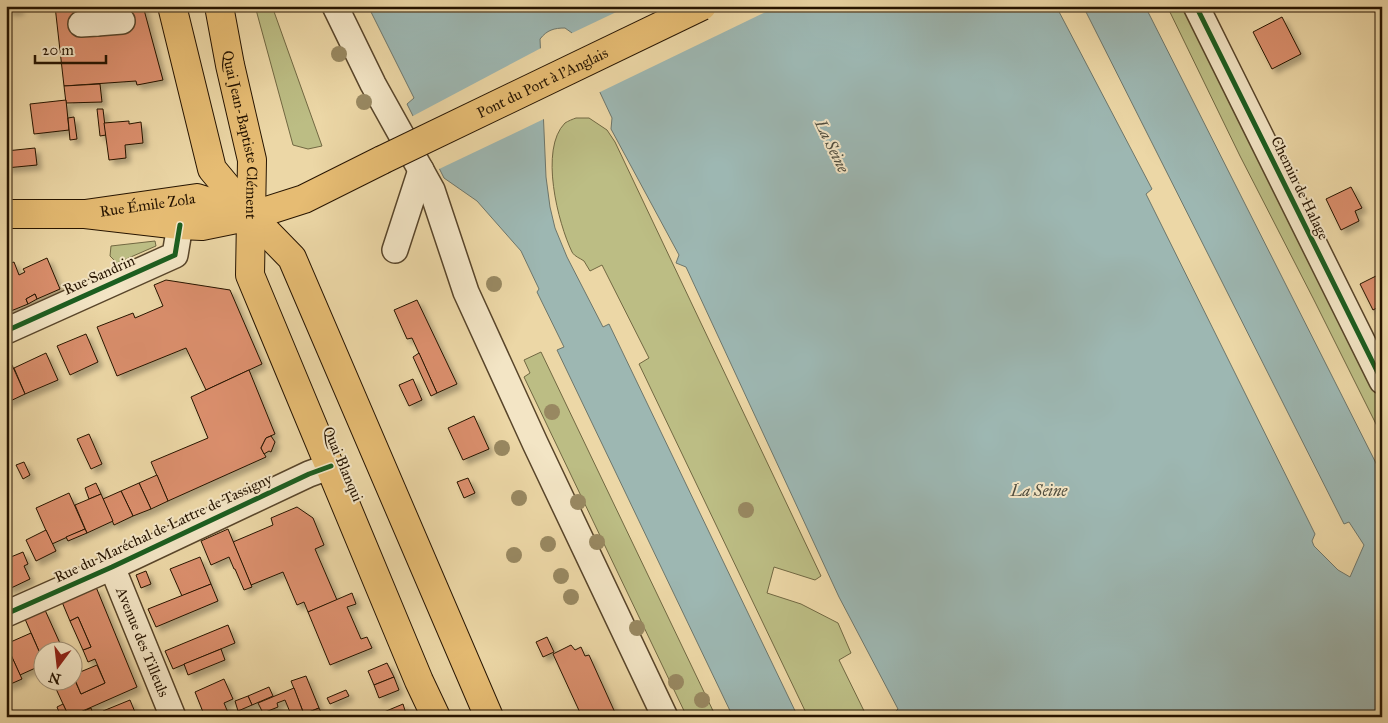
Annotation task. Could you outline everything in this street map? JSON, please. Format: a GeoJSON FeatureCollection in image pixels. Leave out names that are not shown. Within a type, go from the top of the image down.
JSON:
{"type":"FeatureCollection","features":[{"type":"Feature","properties":{"kind":"main road","name":"Quai Jean-Baptiste Clément"},"geometry":{"type":"LineString","coordinates":[[172,6],[212,169],[251,216]]}},
{"type":"Feature","properties":{"kind":"main road","name":"Quai Jean-Baptiste Clément"},"geometry":{"type":"LineString","coordinates":[[219,6],[230,65],[252,160],[251,216]]}},
{"type":"Feature","properties":{"kind":"main road","name":"Pont du Port à l'Anglais"},"geometry":{"type":"LineString","coordinates":[[251,216],[304,199],[702,6]]}},
{"type":"Feature","properties":{"kind":"main road","name":"Rue Émile Zola"},"geometry":{"type":"LineString","coordinates":[[85,214],[197,198],[251,216]]}},
{"type":"Feature","properties":{"kind":"main road","name":"Rue Émile Zola"},"geometry":{"type":"LineString","coordinates":[[6,214],[85,214],[202,226],[251,216]]}},
{"type":"Feature","properties":{"kind":"main road","name":"Quai Blanqui"},"geometry":{"type":"LineString","coordinates":[[251,216],[250,275],[419,681],[436,717]]}},
{"type":"Feature","properties":{"kind":"main road"},"geometry":{"type":"LineString","coordinates":[[251,216],[292,258],[489,717]]}},
{"type":"Feature","properties":{"kind":"street"},"geometry":{"type":"LineString","coordinates":[[335,6],[373,84],[432,190],[466,292],[539,452],[666,717]]}},
{"type":"Feature","properties":{"kind":"street","name":"Chemin de Halage"},"geometry":{"type":"LineString","coordinates":[[1196,6],[1382,381]]}},
{"type":"Feature","properties":{"kind":"street"},"geometry":{"type":"LineString","coordinates":[[91,18],[122,22]]}},
{"type":"Feature","properties":{"kind":"street"},"geometry":{"type":"LineString","coordinates":[[395,250],[421,170]]}},
{"type":"Feature","properties":{"kind":"street","name":"Rue Sandrin"},"geometry":{"type":"LineString","coordinates":[[6,331],[175,254],[180,225]]}},
{"type":"Feature","properties":{"kind":"street","name":"Rue du Maréchal de Lattre de Tassigny"},"geometry":{"type":"LineString","coordinates":[[6,614],[112,567],[309,474],[331,466]]}},
{"type":"Feature","properties":{"kind":"street","name":"Avenue des Tilleuls"},"geometry":{"type":"LineString","coordinates":[[112,567],[172,717]]}},
{"type":"Feature","properties":{"kind":"green space"},"geometry":{"type":"Polygon","coordinates":[[[255,6],[272,6],[322,146],[308,149],[293,145],[255,6]]]}},
{"type":"Feature","properties":{"kind":"green space"},"geometry":{"type":"Polygon","coordinates":[[[1167,6],[1186,6],[1382,398],[1382,436],[1240,156],[1167,6]]]}},
{"type":"Feature","properties":{"kind":"green space"},"geometry":{"type":"Polygon","coordinates":[[[576,118],[589,118],[607,130],[615,142],[821,576],[815,580],[774,567],[767,593],[801,604],[838,623],[851,653],[839,660],[867,717],[808,717],[639,364],[649,358],[602,265],[590,271],[584,261],[572,252],[561,223],[552,168],[553,150],[557,135],[565,123],[576,118]]]}},
{"type":"Feature","properties":{"kind":"green space"},"geometry":{"type":"Polygon","coordinates":[[[155,241],[156,246],[117,263],[110,256],[111,246],[155,241]]]}},
{"type":"Feature","properties":{"kind":"green space"},"geometry":{"type":"Polygon","coordinates":[[[541,352],[716,717],[687,717],[524,377],[530,373],[524,360],[541,352]]]}},
{"type":"Feature","properties":{"kind":"water","name":"La Seine"},"geometry":{"type":"Polygon","coordinates":[[[368,6],[1056,6],[1152,189],[1146,194],[1315,534],[1312,541],[1314,546],[1338,570],[1350,577],[1364,545],[1349,522],[1344,524],[1083,6],[1145,6],[1382,475],[1382,717],[890,717],[898,709],[839,597],[686,267],[676,263],[679,255],[611,129],[612,118],[572,33],[565,28],[554,29],[545,33],[540,39],[546,177],[555,228],[567,257],[603,327],[609,324],[798,717],[733,717],[557,350],[564,347],[537,292],[539,289],[521,251],[477,201],[444,178],[407,104],[414,98],[368,6]]]}},
{"type":"Feature","properties":{"kind":"pier"},"geometry":{"type":"Polygon","coordinates":[[[629,6],[778,6],[598,93],[570,34],[629,6]]]}},
{"type":"Feature","properties":{"kind":"pier"},"geometry":{"type":"Polygon","coordinates":[[[543,47],[546,118],[437,170],[411,117],[543,47]]]}},
{"type":"Feature","properties":{"kind":"building"},"geometry":{"type":"Polygon","coordinates":[[[6,6],[19,6],[19,10],[10,11],[6,9],[6,6]]]}},
{"type":"Feature","properties":{"kind":"building"},"geometry":{"type":"Polygon","coordinates":[[[55,6],[83,6],[79,12],[118,9],[115,6],[143,6],[163,80],[137,85],[136,81],[64,86],[55,6]]]}},
{"type":"Feature","properties":{"kind":"building"},"geometry":{"type":"Polygon","coordinates":[[[1376,6],[1382,6],[1382,21],[1381,21],[1376,6]]]}},
{"type":"Feature","properties":{"kind":"building"},"geometry":{"type":"Polygon","coordinates":[[[1282,17],[1301,54],[1272,69],[1253,32],[1282,17]]]}},
{"type":"Feature","properties":{"kind":"building"},"geometry":{"type":"Polygon","coordinates":[[[100,84],[102,102],[66,103],[64,86],[100,84]]]}},
{"type":"Feature","properties":{"kind":"building"},"geometry":{"type":"Polygon","coordinates":[[[66,100],[69,130],[34,134],[30,104],[66,100]]]}},
{"type":"Feature","properties":{"kind":"building"},"geometry":{"type":"Polygon","coordinates":[[[97,109],[103,109],[106,135],[100,136],[97,109]]]}},
{"type":"Feature","properties":{"kind":"building"},"geometry":{"type":"Polygon","coordinates":[[[74,117],[77,139],[70,140],[68,118],[74,117]]]}},
{"type":"Feature","properties":{"kind":"building"},"geometry":{"type":"Polygon","coordinates":[[[129,121],[129,124],[141,122],[143,143],[125,145],[126,158],[109,160],[104,123],[129,121]]]}},
{"type":"Feature","properties":{"kind":"building"},"geometry":{"type":"Polygon","coordinates":[[[35,148],[37,165],[6,168],[6,151],[35,148]]]}},
{"type":"Feature","properties":{"kind":"building"},"geometry":{"type":"Polygon","coordinates":[[[1351,187],[1362,208],[1355,211],[1359,221],[1341,230],[1326,199],[1351,187]]]}},
{"type":"Feature","properties":{"kind":"building"},"geometry":{"type":"Polygon","coordinates":[[[47,258],[60,289],[37,299],[35,294],[26,299],[28,304],[6,313],[6,265],[14,262],[19,275],[25,272],[23,269],[47,258]]]}},
{"type":"Feature","properties":{"kind":"building"},"geometry":{"type":"Polygon","coordinates":[[[1382,273],[1382,305],[1373,310],[1360,284],[1382,273]]]}},
{"type":"Feature","properties":{"kind":"building"},"geometry":{"type":"Polygon","coordinates":[[[166,280],[230,290],[262,364],[206,390],[186,348],[117,376],[97,327],[133,313],[135,318],[163,306],[154,285],[166,280]]]}},
{"type":"Feature","properties":{"kind":"building"},"geometry":{"type":"Polygon","coordinates":[[[35,294],[37,299],[28,304],[26,299],[35,294]]]}},
{"type":"Feature","properties":{"kind":"building"},"geometry":{"type":"Polygon","coordinates":[[[417,300],[457,384],[437,393],[412,338],[407,339],[394,310],[417,300]]]}},
{"type":"Feature","properties":{"kind":"building"},"geometry":{"type":"Polygon","coordinates":[[[86,334],[98,362],[70,375],[57,346],[86,334]]]}},
{"type":"Feature","properties":{"kind":"building"},"geometry":{"type":"Polygon","coordinates":[[[46,353],[58,380],[25,394],[14,368],[46,353]]]}},
{"type":"Feature","properties":{"kind":"building"},"geometry":{"type":"Polygon","coordinates":[[[419,353],[437,393],[431,396],[413,357],[419,353]]]}},
{"type":"Feature","properties":{"kind":"building"},"geometry":{"type":"Polygon","coordinates":[[[12,365],[25,394],[6,403],[6,368],[12,365]]]}},
{"type":"Feature","properties":{"kind":"building"},"geometry":{"type":"Polygon","coordinates":[[[249,370],[275,434],[266,438],[261,448],[266,457],[168,501],[151,462],[208,438],[191,397],[249,370]]]}},
{"type":"Feature","properties":{"kind":"building"},"geometry":{"type":"Polygon","coordinates":[[[413,379],[422,400],[409,406],[399,385],[413,379]]]}},
{"type":"Feature","properties":{"kind":"building"},"geometry":{"type":"Polygon","coordinates":[[[474,416],[489,449],[463,460],[448,428],[474,416]]]}},
{"type":"Feature","properties":{"kind":"building"},"geometry":{"type":"Polygon","coordinates":[[[89,434],[102,464],[91,469],[77,439],[89,434]]]}},
{"type":"Feature","properties":{"kind":"building"},"geometry":{"type":"Polygon","coordinates":[[[271,436],[275,442],[271,452],[269,451],[264,454],[261,448],[266,438],[271,436]]]}},
{"type":"Feature","properties":{"kind":"building"},"geometry":{"type":"Polygon","coordinates":[[[24,462],[30,475],[23,479],[16,465],[24,462]]]}},
{"type":"Feature","properties":{"kind":"building"},"geometry":{"type":"Polygon","coordinates":[[[157,475],[168,501],[151,509],[139,483],[157,475]]]}},
{"type":"Feature","properties":{"kind":"building"},"geometry":{"type":"Polygon","coordinates":[[[468,478],[475,493],[464,498],[457,482],[468,478]]]}},
{"type":"Feature","properties":{"kind":"building"},"geometry":{"type":"Polygon","coordinates":[[[96,483],[101,494],[89,499],[85,488],[96,483]]]}},
{"type":"Feature","properties":{"kind":"building"},"geometry":{"type":"Polygon","coordinates":[[[139,483],[151,509],[133,516],[121,491],[139,483]]]}},
{"type":"Feature","properties":{"kind":"building"},"geometry":{"type":"Polygon","coordinates":[[[121,491],[133,516],[114,525],[103,499],[121,491]]]}},
{"type":"Feature","properties":{"kind":"building"},"geometry":{"type":"Polygon","coordinates":[[[69,493],[85,529],[52,544],[36,508],[69,493]]]}},
{"type":"Feature","properties":{"kind":"building"},"geometry":{"type":"Polygon","coordinates":[[[101,494],[113,521],[87,533],[75,505],[101,494]]]}},
{"type":"Feature","properties":{"kind":"building"},"geometry":{"type":"Polygon","coordinates":[[[297,507],[313,518],[324,545],[315,549],[337,600],[308,612],[304,602],[297,605],[283,572],[251,585],[233,542],[273,525],[271,518],[297,507]]]}},
{"type":"Feature","properties":{"kind":"building"},"geometry":{"type":"Polygon","coordinates":[[[85,529],[87,533],[68,541],[66,537],[85,529]]]}},
{"type":"Feature","properties":{"kind":"building"},"geometry":{"type":"Polygon","coordinates":[[[228,529],[252,587],[244,590],[229,557],[211,565],[201,541],[228,529]]]}},
{"type":"Feature","properties":{"kind":"building"},"geometry":{"type":"Polygon","coordinates":[[[46,530],[56,551],[36,561],[26,540],[46,530]]]}},
{"type":"Feature","properties":{"kind":"building"},"geometry":{"type":"Polygon","coordinates":[[[23,552],[28,564],[24,566],[30,579],[9,589],[6,582],[6,559],[23,552]]]}},
{"type":"Feature","properties":{"kind":"building"},"geometry":{"type":"Polygon","coordinates":[[[200,557],[211,584],[182,596],[170,569],[200,557]]]}},
{"type":"Feature","properties":{"kind":"building"},"geometry":{"type":"Polygon","coordinates":[[[146,571],[151,584],[141,588],[136,575],[146,571]]]}},
{"type":"Feature","properties":{"kind":"building"},"geometry":{"type":"Polygon","coordinates":[[[211,584],[218,601],[156,627],[148,609],[211,584]]]}},
{"type":"Feature","properties":{"kind":"building"},"geometry":{"type":"Polygon","coordinates":[[[96,587],[137,687],[69,717],[57,690],[79,690],[81,694],[105,683],[95,659],[88,662],[83,650],[91,647],[78,617],[70,621],[62,602],[96,587]]]}},
{"type":"Feature","properties":{"kind":"building"},"geometry":{"type":"Polygon","coordinates":[[[352,593],[356,604],[347,607],[361,639],[367,637],[372,648],[330,665],[308,612],[352,593]]]}},
{"type":"Feature","properties":{"kind":"building"},"geometry":{"type":"Polygon","coordinates":[[[45,610],[58,640],[34,640],[25,619],[45,610]]]}},
{"type":"Feature","properties":{"kind":"building"},"geometry":{"type":"Polygon","coordinates":[[[78,617],[91,647],[83,650],[82,640],[79,640],[70,621],[78,617]]]}},
{"type":"Feature","properties":{"kind":"building"},"geometry":{"type":"Polygon","coordinates":[[[228,625],[235,643],[173,669],[165,651],[228,625]]]}},
{"type":"Feature","properties":{"kind":"building"},"geometry":{"type":"Polygon","coordinates":[[[31,633],[34,640],[32,640],[32,670],[20,675],[6,644],[31,633]]]}},
{"type":"Feature","properties":{"kind":"building"},"geometry":{"type":"Polygon","coordinates":[[[547,637],[554,652],[543,657],[536,642],[547,637]]]}},
{"type":"Feature","properties":{"kind":"building"},"geometry":{"type":"Polygon","coordinates":[[[6,644],[22,679],[6,686],[6,644]]]}},
{"type":"Feature","properties":{"kind":"building"},"geometry":{"type":"Polygon","coordinates":[[[571,645],[575,650],[581,647],[585,656],[589,655],[617,717],[582,717],[553,654],[571,645]]]}},
{"type":"Feature","properties":{"kind":"building"},"geometry":{"type":"Polygon","coordinates":[[[221,649],[225,660],[188,675],[184,664],[221,649]]]}},
{"type":"Feature","properties":{"kind":"building"},"geometry":{"type":"Polygon","coordinates":[[[387,663],[394,677],[374,685],[368,671],[387,663]]]}},
{"type":"Feature","properties":{"kind":"building"},"geometry":{"type":"Polygon","coordinates":[[[97,665],[105,683],[81,694],[79,690],[82,690],[82,671],[97,665]]]}},
{"type":"Feature","properties":{"kind":"building"},"geometry":{"type":"Polygon","coordinates":[[[306,676],[319,708],[304,714],[291,681],[306,676]]]}},
{"type":"Feature","properties":{"kind":"building"},"geometry":{"type":"Polygon","coordinates":[[[394,677],[399,690],[379,698],[374,685],[394,677]]]}},
{"type":"Feature","properties":{"kind":"building"},"geometry":{"type":"Polygon","coordinates":[[[224,679],[233,699],[224,703],[229,715],[225,717],[205,717],[195,692],[224,679]]]}},
{"type":"Feature","properties":{"kind":"building"},"geometry":{"type":"Polygon","coordinates":[[[269,687],[273,696],[252,705],[248,696],[269,687]]]}},
{"type":"Feature","properties":{"kind":"building"},"geometry":{"type":"Polygon","coordinates":[[[294,688],[305,717],[292,717],[285,700],[277,703],[278,707],[263,713],[258,703],[294,688]]]}},
{"type":"Feature","properties":{"kind":"building"},"geometry":{"type":"Polygon","coordinates":[[[346,690],[349,696],[330,704],[327,698],[346,690]]]}},
{"type":"Feature","properties":{"kind":"building"},"geometry":{"type":"Polygon","coordinates":[[[248,696],[252,705],[238,711],[235,701],[248,696]]]}},
{"type":"Feature","properties":{"kind":"building"},"geometry":{"type":"Polygon","coordinates":[[[130,700],[137,717],[106,717],[103,711],[130,700]]]}},
{"type":"Feature","properties":{"kind":"building"},"geometry":{"type":"Polygon","coordinates":[[[63,704],[69,717],[61,717],[57,707],[63,704]]]}},
{"type":"Feature","properties":{"kind":"building"},"geometry":{"type":"Polygon","coordinates":[[[403,704],[407,717],[372,717],[403,704]]]}},
{"type":"Feature","properties":{"kind":"building"},"geometry":{"type":"Polygon","coordinates":[[[91,708],[94,717],[70,717],[91,708]]]}},
{"type":"Feature","properties":{"kind":"building"},"geometry":{"type":"Polygon","coordinates":[[[319,708],[323,717],[305,717],[304,714],[319,708]]]}},
{"type":"Feature","properties":{"kind":"cycle path"},"geometry":{"type":"LineString","coordinates":[[1196,6],[1382,381]]}},
{"type":"Feature","properties":{"kind":"cycle path"},"geometry":{"type":"LineString","coordinates":[[6,331],[175,255],[180,225]]}},
{"type":"Feature","properties":{"kind":"cycle path"},"geometry":{"type":"LineString","coordinates":[[6,614],[112,567],[309,474],[331,466]]}}]}
